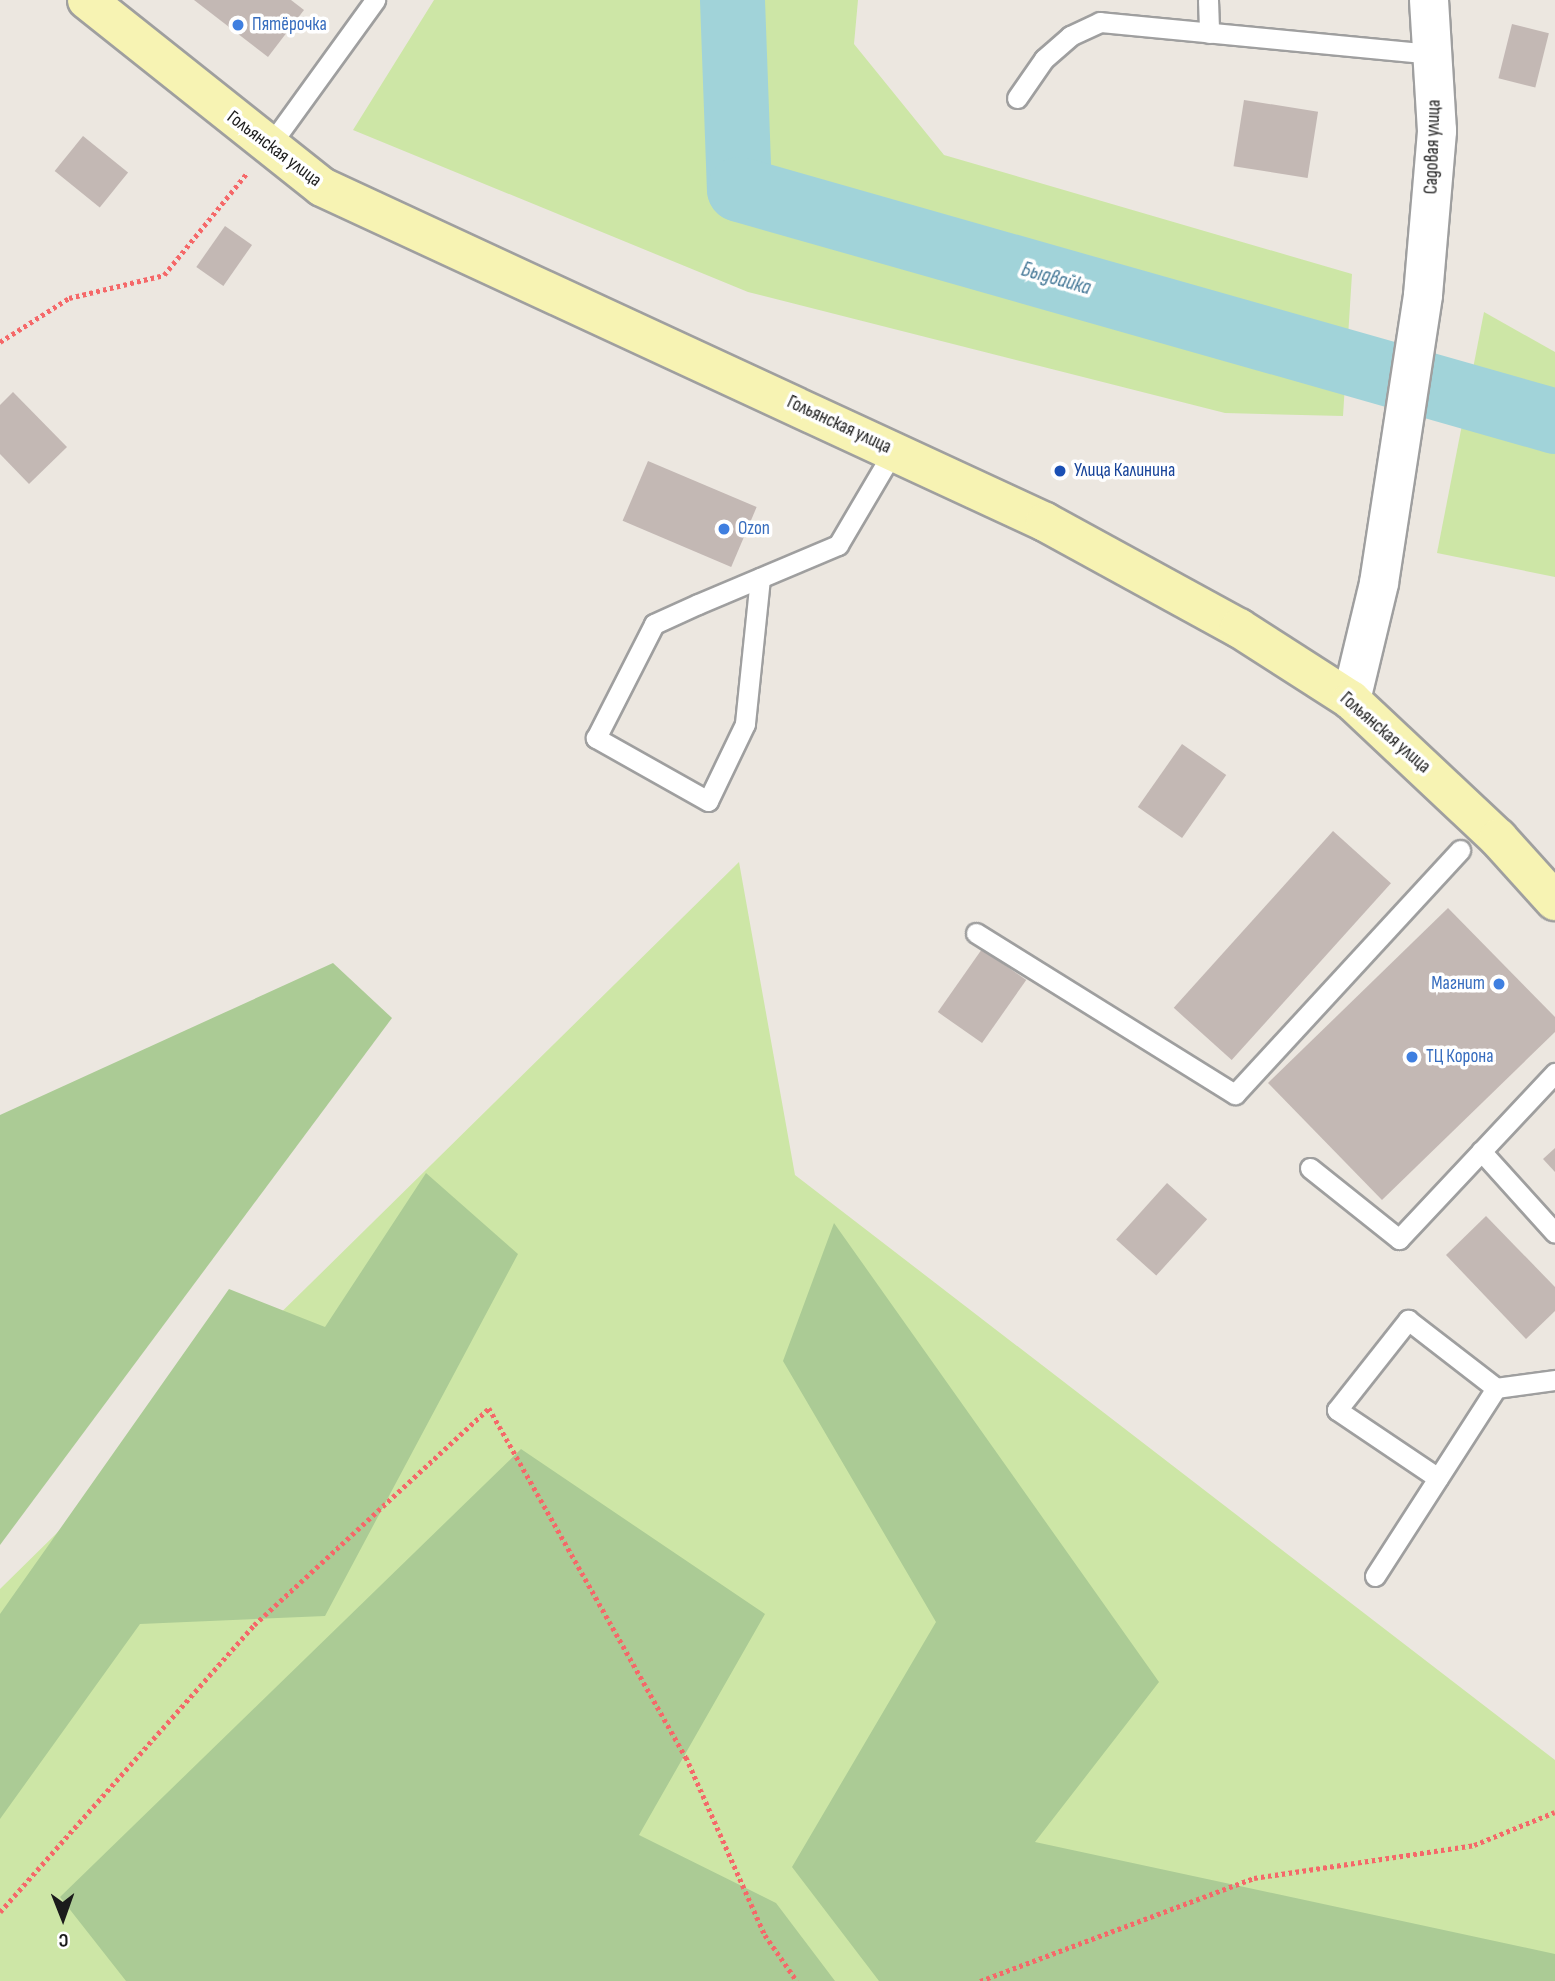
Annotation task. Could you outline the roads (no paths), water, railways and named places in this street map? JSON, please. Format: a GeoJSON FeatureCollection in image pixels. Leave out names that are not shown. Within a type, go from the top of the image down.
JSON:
{"type":"FeatureCollection","features":[{"type":"Feature","properties":{"kind":"main road","name":"Гольянская улица"},"geometry":{"type":"LineString","coordinates":[[87,0],[268,148],[322,187],[894,450],[1106,555],[1239,628],[1351,700],[1499,838],[1555,901]]}},
{"type":"Feature","properties":{"kind":"street","name":"Садовая улица"},"geometry":{"type":"LineString","coordinates":[[1351,700],[1400,455],[1423,295],[1437,131],[1429,0]]}},
{"type":"Feature","properties":{"kind":"lane"},"geometry":{"type":"LineString","coordinates":[[268,148],[375,0]]}},
{"type":"Feature","properties":{"kind":"lane"},"geometry":{"type":"LineString","coordinates":[[1208,0],[1209,33]]}},
{"type":"Feature","properties":{"kind":"lane"},"geometry":{"type":"LineString","coordinates":[[1017,98],[1044,59],[1070,36],[1100,22],[1434,54]]}},
{"type":"Feature","properties":{"kind":"lane"},"geometry":{"type":"LineString","coordinates":[[760,578],[745,724],[708,801],[596,738],[654,624],[760,578],[838,545],[894,450]]}},
{"type":"Feature","properties":{"kind":"lane"},"geometry":{"type":"LineString","coordinates":[[976,933],[1235,1094],[1460,850]]}},
{"type":"Feature","properties":{"kind":"lane"},"geometry":{"type":"LineString","coordinates":[[1310,1168],[1399,1240],[1555,1073]]}},
{"type":"Feature","properties":{"kind":"lane"},"geometry":{"type":"LineString","coordinates":[[1482,1151],[1555,1233]]}},
{"type":"Feature","properties":{"kind":"lane"},"geometry":{"type":"LineString","coordinates":[[1438,1478],[1337,1410],[1408,1320],[1496,1388],[1555,1380]]}},
{"type":"Feature","properties":{"kind":"lane"},"geometry":{"type":"LineString","coordinates":[[1375,1576],[1496,1388]]}},
{"type":"Feature","properties":{"kind":"waterway","name":"Быдвайка"},"geometry":{"type":"LineString","coordinates":[[732,0],[739,189],[1555,421]]}},
{"type":"Feature","properties":{"kind":"place","name":"Пятёрочка"},"geometry":{"type":"Point","coordinates":[238,25]}},
{"type":"Feature","properties":{"kind":"place","name":"Улица Калинина"},"geometry":{"type":"Point","coordinates":[1060,471]}},
{"type":"Feature","properties":{"kind":"place","name":"Ozon"},"geometry":{"type":"Point","coordinates":[724,529]}},
{"type":"Feature","properties":{"kind":"place","name":"Магнит"},"geometry":{"type":"Point","coordinates":[1499,984]}},
{"type":"Feature","properties":{"kind":"place","name":"ТЦ Корона"},"geometry":{"type":"Point","coordinates":[1412,1057]}}]}
